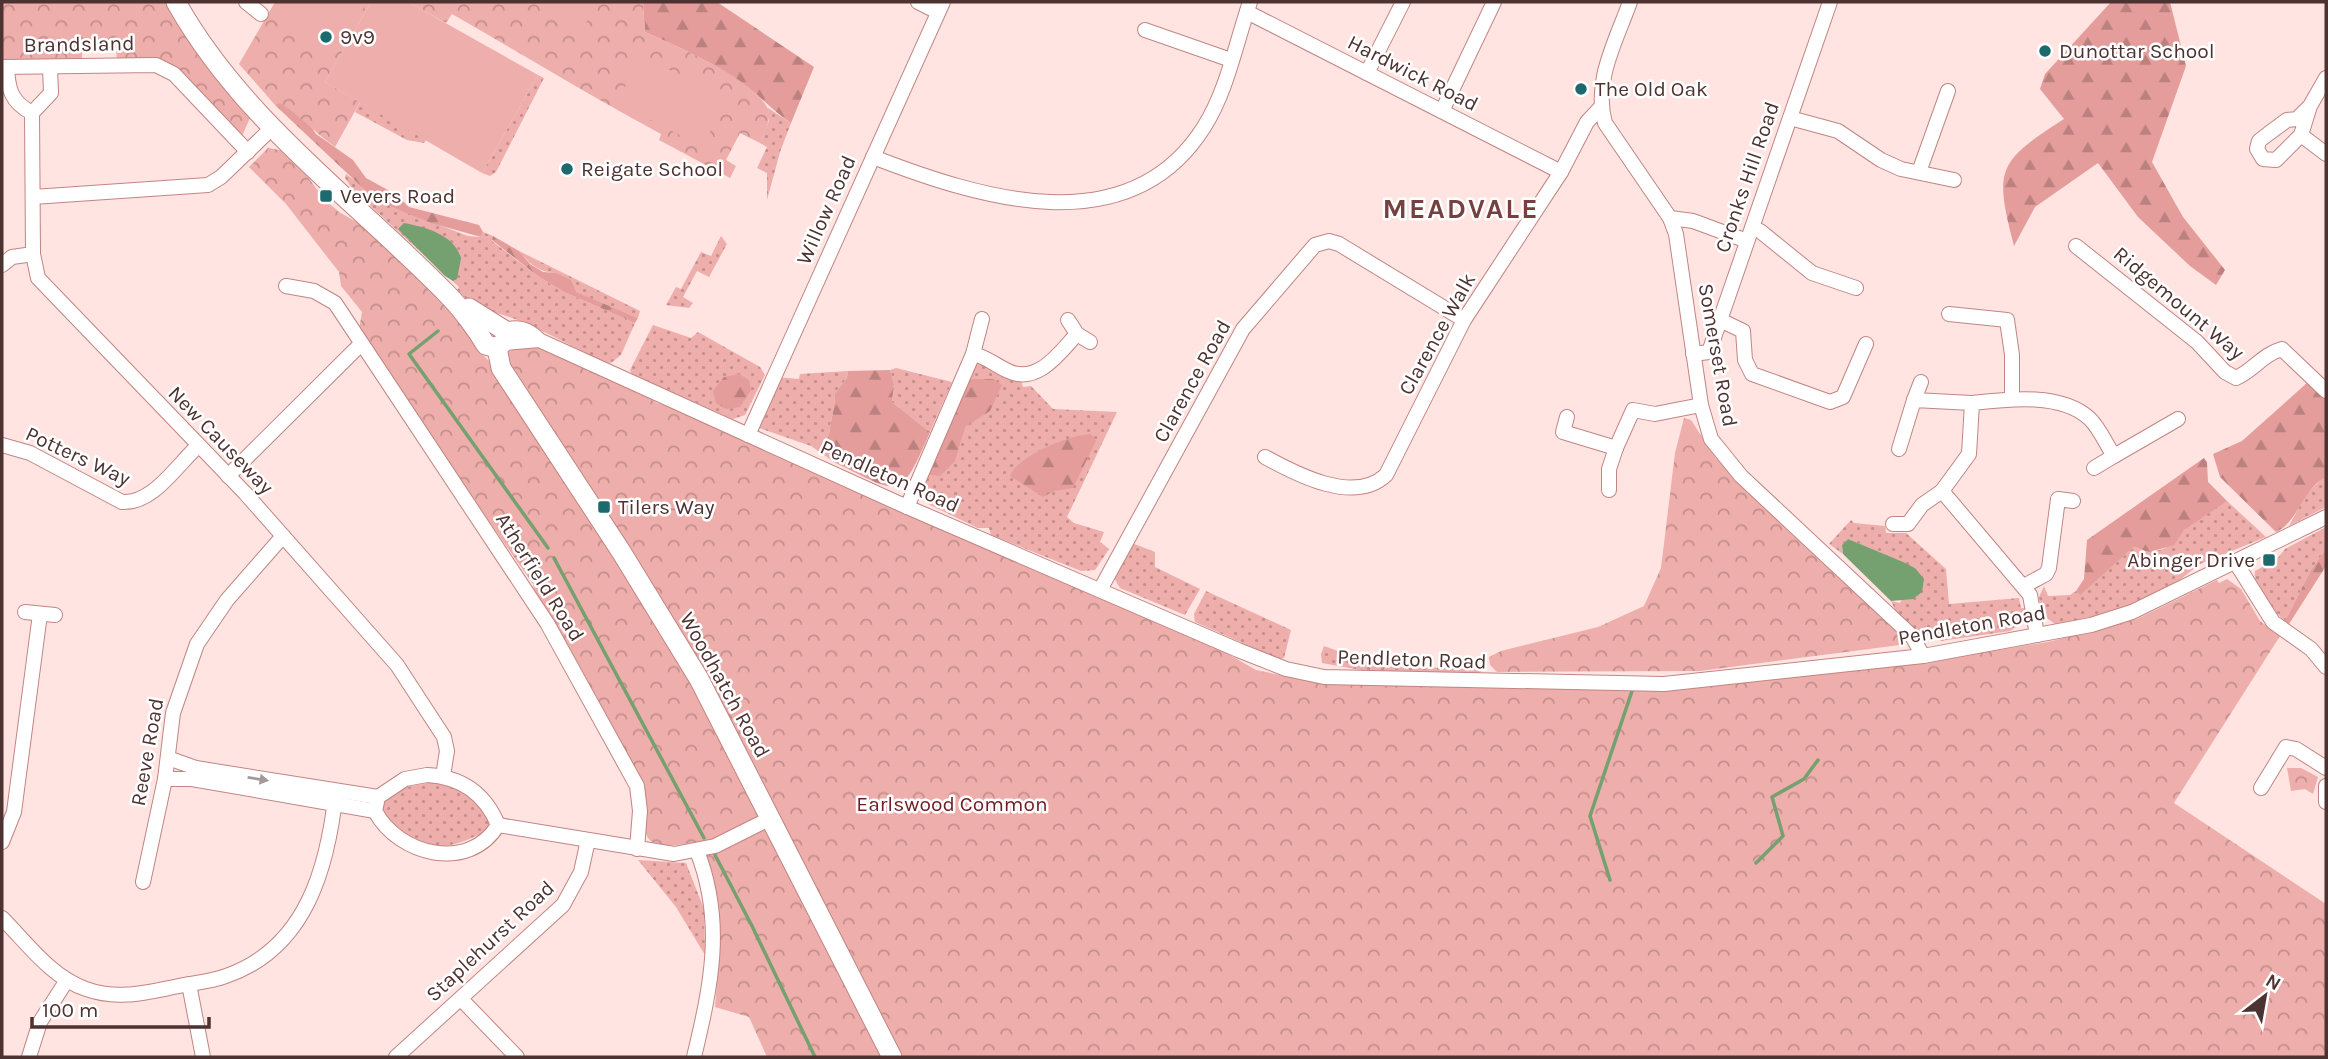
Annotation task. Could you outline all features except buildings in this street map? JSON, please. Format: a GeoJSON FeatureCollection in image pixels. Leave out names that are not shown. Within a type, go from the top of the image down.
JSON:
{"type":"FeatureCollection","features":[{"type":"Feature","properties":{"kind":"main road"},"geometry":{"type":"LineString","coordinates":[[176,2],[228,79],[272,128],[458,305],[468,307],[496,336]]}},
{"type":"Feature","properties":{"kind":"main road","name":"Woodhatch Road"},"geometry":{"type":"LineString","coordinates":[[496,336],[501,368],[622,554],[699,679],[892,1057]]}},
{"type":"Feature","properties":{"kind":"street"},"geometry":{"type":"LineString","coordinates":[[246,2],[261,14]]}},
{"type":"Feature","properties":{"kind":"street"},"geometry":{"type":"LineString","coordinates":[[919,2],[940,7]]}},
{"type":"Feature","properties":{"kind":"street"},"geometry":{"type":"LineString","coordinates":[[1367,73],[1403,2]]}},
{"type":"Feature","properties":{"kind":"street"},"geometry":{"type":"LineString","coordinates":[[1442,111],[1494,2]]}},
{"type":"Feature","properties":{"kind":"street"},"geometry":{"type":"LineString","coordinates":[[1601,107],[1603,79],[1630,2]]}},
{"type":"Feature","properties":{"kind":"street","name":"Cronks Hill Road"},"geometry":{"type":"LineString","coordinates":[[1693,354],[1709,352],[1830,2]]}},
{"type":"Feature","properties":{"kind":"street","name":"Willow Road"},"geometry":{"type":"LineString","coordinates":[[748,435],[940,7]]}},
{"type":"Feature","properties":{"kind":"street"},"geometry":{"type":"LineString","coordinates":[[873,157],[937,180],[999,196],[1065,203],[1113,196],[1158,175],[1195,140],[1213,111],[1248,7]]}},
{"type":"Feature","properties":{"kind":"street","name":"Hardwick Road"},"geometry":{"type":"LineString","coordinates":[[1248,7],[1367,73],[1561,172]]}},
{"type":"Feature","properties":{"kind":"street"},"geometry":{"type":"LineString","coordinates":[[1144,30],[1231,60]]}},
{"type":"Feature","properties":{"kind":"street","name":"Brandsland"},"geometry":{"type":"LineString","coordinates":[[4,67],[145,64],[166,69],[248,152]]}},
{"type":"Feature","properties":{"kind":"street"},"geometry":{"type":"LineString","coordinates":[[4,67],[9,92],[14,100],[32,113],[51,93],[50,67]]}},
{"type":"Feature","properties":{"kind":"street"},"geometry":{"type":"LineString","coordinates":[[2310,106],[2297,119],[2287,120],[2259,141],[2257,149],[2263,159],[2276,160],[2301,135],[2310,106],[2326,78]]}},
{"type":"Feature","properties":{"kind":"street"},"geometry":{"type":"LineString","coordinates":[[1919,173],[1948,92]]}},
{"type":"Feature","properties":{"kind":"street","name":"Clarence Walk"},"geometry":{"type":"LineString","coordinates":[[1265,457],[1290,471],[1348,487],[1368,486],[1381,480],[1390,470],[1465,320],[1561,172],[1587,121],[1601,107]]}},
{"type":"Feature","properties":{"kind":"street","name":"Somerset Road"},"geometry":{"type":"LineString","coordinates":[[1601,107],[1605,123],[1670,218],[1675,234],[1701,405],[1711,439],[1726,460],[1912,636],[1923,656]]}},
{"type":"Feature","properties":{"kind":"street","name":"New Causeway"},"geometry":{"type":"LineString","coordinates":[[32,113],[33,254],[38,278],[284,536],[397,664],[446,743],[443,776]]}},
{"type":"Feature","properties":{"kind":"street"},"geometry":{"type":"LineString","coordinates":[[1790,118],[1838,131],[1881,160],[1919,173],[1954,180]]}},
{"type":"Feature","properties":{"kind":"street"},"geometry":{"type":"LineString","coordinates":[[33,197],[208,185],[221,177],[272,128]]}},
{"type":"Feature","properties":{"kind":"street"},"geometry":{"type":"LineString","coordinates":[[2301,135],[2326,154]]}},
{"type":"Feature","properties":{"kind":"street"},"geometry":{"type":"LineString","coordinates":[[1670,218],[1750,234],[1812,273],[1856,288]]}},
{"type":"Feature","properties":{"kind":"street","name":"Clarence Road"},"geometry":{"type":"LineString","coordinates":[[1100,590],[1243,329],[1315,245],[1329,241],[1339,244],[1465,320]]}},
{"type":"Feature","properties":{"kind":"street","name":"Ridgemount Way"},"geometry":{"type":"LineString","coordinates":[[2076,246],[2197,342],[2225,372],[2236,378],[2249,373],[2269,352],[2282,349],[2322,388]]}},
{"type":"Feature","properties":{"kind":"street"},"geometry":{"type":"LineString","coordinates":[[2,265],[12,257],[33,254]]}},
{"type":"Feature","properties":{"kind":"street","name":"Atherfield Road"},"geometry":{"type":"LineString","coordinates":[[286,286],[314,291],[335,303],[547,623],[637,786],[640,811],[637,849]]}},
{"type":"Feature","properties":{"kind":"street"},"geometry":{"type":"LineString","coordinates":[[1949,314],[2007,320],[2012,355],[2012,399]]}},
{"type":"Feature","properties":{"kind":"street"},"geometry":{"type":"LineString","coordinates":[[907,507],[973,354],[982,318]]}},
{"type":"Feature","properties":{"kind":"street"},"geometry":{"type":"LineString","coordinates":[[1068,320],[1077,334],[1090,342]]}},
{"type":"Feature","properties":{"kind":"street"},"geometry":{"type":"LineString","coordinates":[[1720,320],[1743,331],[1745,360],[1752,374],[1830,402],[1843,397],[1866,344]]}},
{"type":"Feature","properties":{"kind":"street","name":"Pendleton Road"},"geometry":{"type":"LineString","coordinates":[[496,336],[522,329],[539,340],[907,507],[1262,660],[1324,677],[1664,684],[1923,656],[2091,625],[2132,612],[2326,517]]}},
{"type":"Feature","properties":{"kind":"street"},"geometry":{"type":"LineString","coordinates":[[973,354],[989,358],[1008,371],[1026,374],[1045,367],[1077,334]]}},
{"type":"Feature","properties":{"kind":"street"},"geometry":{"type":"LineString","coordinates":[[228,476],[361,344]]}},
{"type":"Feature","properties":{"kind":"street"},"geometry":{"type":"LineString","coordinates":[[1899,449],[1921,382]]}},
{"type":"Feature","properties":{"kind":"street"},"geometry":{"type":"LineString","coordinates":[[1914,400],[1972,403],[2012,399],[2054,403],[2079,412],[2097,428],[2114,456]]}},
{"type":"Feature","properties":{"kind":"street"},"geometry":{"type":"LineString","coordinates":[[1893,524],[1908,524],[1922,505],[1942,491],[1969,454],[1972,444],[1972,403]]}},
{"type":"Feature","properties":{"kind":"street"},"geometry":{"type":"LineString","coordinates":[[1609,490],[1609,469],[1633,410],[1655,414],[1701,405]]}},
{"type":"Feature","properties":{"kind":"street"},"geometry":{"type":"LineString","coordinates":[[1567,417],[1563,432],[1616,448]]}},
{"type":"Feature","properties":{"kind":"street"},"geometry":{"type":"LineString","coordinates":[[2094,468],[2178,419]]}},
{"type":"Feature","properties":{"kind":"street","name":"Potters Way"},"geometry":{"type":"LineString","coordinates":[[2,445],[30,453],[122,502],[129,503],[148,496],[198,446]]}},
{"type":"Feature","properties":{"kind":"street"},"geometry":{"type":"LineString","coordinates":[[1942,491],[2024,586],[2033,605],[2037,635]]}},
{"type":"Feature","properties":{"kind":"street"},"geometry":{"type":"LineString","coordinates":[[2024,586],[2046,574],[2049,568],[2059,499]]}},
{"type":"Feature","properties":{"kind":"street","name":"Reeve Road"},"geometry":{"type":"LineString","coordinates":[[143,882],[165,779],[173,713],[197,644],[227,600],[284,536]]}},
{"type":"Feature","properties":{"kind":"street"},"geometry":{"type":"LineString","coordinates":[[2236,563],[2273,622],[2311,649],[2326,667]]}},
{"type":"Feature","properties":{"kind":"street"},"geometry":{"type":"LineString","coordinates":[[2,842],[15,812],[47,615],[25,611]]}},
{"type":"Feature","properties":{"kind":"street"},"geometry":{"type":"LineString","coordinates":[[2261,788],[2286,747],[2296,749],[2326,768]]}},
{"type":"Feature","properties":{"kind":"street"},"geometry":{"type":"LineString","coordinates":[[168,758],[195,768],[335,798]]}},
{"type":"Feature","properties":{"kind":"street"},"geometry":{"type":"LineString","coordinates":[[165,779],[192,779],[376,804],[405,779],[443,776],[457,780],[480,795],[488,804],[498,825]]}},
{"type":"Feature","properties":{"kind":"street"},"geometry":{"type":"LineString","coordinates":[[2326,786],[2326,802]]}},
{"type":"Feature","properties":{"kind":"street"},"geometry":{"type":"LineString","coordinates":[[2,918],[67,981],[109,996],[133,995],[226,976],[248,966],[288,934],[317,887],[335,798]]}},
{"type":"Feature","properties":{"kind":"street"},"geometry":{"type":"LineString","coordinates":[[376,804],[395,837],[409,846],[435,853],[447,854],[475,847],[498,825]]}},
{"type":"Feature","properties":{"kind":"street"},"geometry":{"type":"LineString","coordinates":[[498,825],[674,854],[715,846],[771,817]]}},
{"type":"Feature","properties":{"kind":"street","name":"Staplehurst Road"},"geometry":{"type":"LineString","coordinates":[[396,1057],[571,895],[581,872],[588,841]]}},
{"type":"Feature","properties":{"kind":"street"},"geometry":{"type":"LineString","coordinates":[[694,1057],[712,983],[714,918],[697,851]]}},
{"type":"Feature","properties":{"kind":"street"},"geometry":{"type":"LineString","coordinates":[[29,1057],[40,1022],[67,981]]}},
{"type":"Feature","properties":{"kind":"street"},"geometry":{"type":"LineString","coordinates":[[189,984],[203,1057]]}},
{"type":"Feature","properties":{"kind":"street"},"geometry":{"type":"LineString","coordinates":[[461,999],[517,1057]]}},
{"type":"Feature","properties":{"kind":"green space"},"geometry":{"type":"Polygon","coordinates":[[[2,2],[167,2],[212,74],[250,118],[242,136],[186,78],[117,61],[116,48],[82,49],[82,62],[2,63],[2,2]]]}},
{"type":"Feature","properties":{"kind":"green space"},"geometry":{"type":"Polygon","coordinates":[[[275,2],[371,2],[325,82],[360,102],[335,147],[288,108],[280,103],[275,105],[239,64],[275,2]]]}},
{"type":"Feature","properties":{"kind":"green space","name":"9v9"},"geometry":{"type":"Polygon","coordinates":[[[285,2],[367,2],[336,55],[275,19],[285,2]]]}},
{"type":"Feature","properties":{"kind":"green space"},"geometry":{"type":"Polygon","coordinates":[[[371,2],[408,2],[538,75],[482,173],[325,82],[371,2]]]}},
{"type":"Feature","properties":{"kind":"green space"},"geometry":{"type":"Polygon","coordinates":[[[408,2],[643,2],[645,32],[711,64],[745,85],[767,107],[767,125],[760,143],[740,133],[726,160],[736,166],[730,178],[659,140],[661,134],[452,14],[446,23],[408,2]]]}},
{"type":"Feature","properties":{"kind":"green space"},"geometry":{"type":"Polygon","coordinates":[[[539,2],[601,2],[579,32],[539,2]]]}},
{"type":"Feature","properties":{"kind":"green space"},"geometry":{"type":"Polygon","coordinates":[[[643,2],[717,2],[814,67],[791,123],[725,72],[686,50],[645,32],[643,2]]]}},
{"type":"Feature","properties":{"kind":"green space"},"geometry":{"type":"Polygon","coordinates":[[[2111,2],[2170,2],[2186,66],[2152,162],[2183,217],[2225,270],[2216,285],[2190,266],[2138,217],[2098,163],[2035,207],[2014,246],[2004,200],[2003,183],[2006,170],[2025,146],[2064,119],[2040,89],[2045,74],[2111,2]]]}},
{"type":"Feature","properties":{"kind":"green space"},"geometry":{"type":"Polygon","coordinates":[[[641,55],[727,100],[702,147],[617,102],[641,55]]]}},
{"type":"Feature","properties":{"kind":"green space"},"geometry":{"type":"Polygon","coordinates":[[[538,75],[544,78],[496,172],[490,176],[482,173],[538,75]]]}},
{"type":"Feature","properties":{"kind":"green space"},"geometry":{"type":"Polygon","coordinates":[[[280,102],[307,120],[316,134],[353,160],[366,178],[397,195],[409,207],[479,225],[483,232],[481,237],[431,223],[389,206],[366,191],[275,105],[280,102]]]}},
{"type":"Feature","properties":{"kind":"green space"},"geometry":{"type":"Polygon","coordinates":[[[360,102],[426,140],[424,143],[407,140],[355,112],[360,102]]]}},
{"type":"Feature","properties":{"kind":"green space"},"geometry":{"type":"Polygon","coordinates":[[[768,108],[791,123],[767,200],[767,173],[757,168],[767,147],[760,143],[769,121],[768,108]]]}},
{"type":"Feature","properties":{"kind":"green space","name":"Earlswood Common"},"geometry":{"type":"Polygon","coordinates":[[[268,148],[280,150],[307,176],[324,199],[339,212],[360,224],[425,285],[465,328],[476,348],[490,362],[517,347],[538,348],[618,381],[657,403],[687,413],[1214,646],[1256,670],[1323,684],[1553,688],[1950,658],[2048,642],[2137,619],[2217,580],[2219,583],[2227,579],[2241,589],[2260,621],[2280,636],[2174,803],[2326,904],[2326,1057],[767,1057],[749,1017],[715,1007],[718,944],[715,902],[705,861],[697,842],[663,845],[655,844],[649,839],[645,832],[645,806],[534,592],[533,584],[358,335],[362,312],[341,286],[339,272],[286,204],[249,167],[268,148]]]}},
{"type":"Feature","properties":{"kind":"green space"},"geometry":{"type":"Polygon","coordinates":[[[346,174],[389,206],[468,236],[481,237],[483,232],[493,236],[492,241],[539,277],[564,292],[635,323],[621,355],[611,363],[605,362],[531,326],[473,304],[457,290],[459,287],[353,190],[345,178],[346,174]]]}},
{"type":"Feature","properties":{"kind":"green space"},"geometry":{"type":"Polygon","coordinates":[[[493,236],[519,251],[530,264],[543,272],[556,273],[571,280],[576,292],[638,318],[635,323],[564,292],[539,277],[492,240],[493,236]]]}},
{"type":"Feature","properties":{"kind":"green space"},"geometry":{"type":"Polygon","coordinates":[[[721,236],[727,244],[709,277],[697,271],[683,297],[693,303],[689,308],[666,305],[676,287],[681,289],[701,252],[711,256],[721,236]]]}},
{"type":"Feature","properties":{"kind":"green space"},"geometry":{"type":"Polygon","coordinates":[[[519,251],[640,311],[638,318],[575,292],[556,273],[535,266],[519,251]]]}},
{"type":"Feature","properties":{"kind":"green space"},"geometry":{"type":"Polygon","coordinates":[[[653,325],[691,338],[698,332],[760,367],[765,375],[745,415],[733,419],[632,374],[630,370],[653,325]]]}},
{"type":"Feature","properties":{"kind":"green space"},"geometry":{"type":"Polygon","coordinates":[[[976,364],[1008,377],[1020,378],[1023,387],[1031,386],[1053,409],[1117,412],[1067,517],[1074,523],[1104,532],[1100,542],[1109,549],[1095,570],[1081,571],[991,535],[989,528],[978,528],[924,501],[919,491],[976,364]]]}},
{"type":"Feature","properties":{"kind":"green space"},"geometry":{"type":"Polygon","coordinates":[[[896,368],[952,382],[930,432],[892,402],[894,384],[890,370],[896,368]]]}},
{"type":"Feature","properties":{"kind":"green space"},"geometry":{"type":"Polygon","coordinates":[[[890,370],[894,384],[892,402],[930,432],[911,472],[903,482],[895,486],[885,486],[834,462],[829,435],[835,393],[847,378],[848,371],[890,370]]]}},
{"type":"Feature","properties":{"kind":"green space"},"geometry":{"type":"Polygon","coordinates":[[[848,371],[847,378],[835,393],[829,435],[834,462],[811,446],[759,428],[758,421],[776,377],[799,379],[800,374],[848,371]]]}},
{"type":"Feature","properties":{"kind":"green space"},"geometry":{"type":"Polygon","coordinates":[[[739,374],[749,380],[751,390],[740,407],[726,409],[716,403],[713,391],[724,377],[739,374]]]}},
{"type":"Feature","properties":{"kind":"green space"},"geometry":{"type":"Polygon","coordinates":[[[972,379],[993,379],[1002,385],[990,411],[965,427],[955,461],[940,476],[924,474],[954,408],[972,379]]]}},
{"type":"Feature","properties":{"kind":"green space"},"geometry":{"type":"Polygon","coordinates":[[[2308,382],[2326,396],[2326,477],[2311,489],[2290,520],[2276,532],[2220,477],[2213,454],[2242,441],[2308,382]]]}},
{"type":"Feature","properties":{"kind":"green space"},"geometry":{"type":"Polygon","coordinates":[[[1684,418],[1691,420],[1715,457],[1899,631],[1902,641],[1900,645],[1700,671],[1497,672],[1490,665],[1489,657],[1501,651],[1598,627],[1644,606],[1661,568],[1675,453],[1684,418]]]}},
{"type":"Feature","properties":{"kind":"green space"},"geometry":{"type":"Polygon","coordinates":[[[1091,434],[1096,441],[1073,488],[1054,491],[1043,497],[1010,476],[1015,468],[1034,454],[1071,438],[1091,434]]]}},
{"type":"Feature","properties":{"kind":"green space"},"geometry":{"type":"Polygon","coordinates":[[[2204,458],[2207,462],[2208,482],[2227,501],[2184,530],[2174,545],[2150,552],[2134,547],[2080,595],[2076,591],[2084,579],[2087,540],[2204,458]]]}},
{"type":"Feature","properties":{"kind":"green space"},"geometry":{"type":"Polygon","coordinates":[[[2324,477],[2326,507],[2289,526],[2306,494],[2324,477]]]}},
{"type":"Feature","properties":{"kind":"green space"},"geometry":{"type":"Polygon","coordinates":[[[2227,501],[2266,537],[2200,564],[2163,593],[2112,612],[2056,625],[2041,613],[2039,597],[2044,586],[2048,596],[2070,595],[2076,591],[2080,594],[2134,547],[2153,551],[2164,548],[2195,521],[2227,501]]]}},
{"type":"Feature","properties":{"kind":"green space"},"geometry":{"type":"Polygon","coordinates":[[[1851,520],[1854,523],[1885,526],[1886,533],[1906,533],[1946,569],[1949,604],[2019,598],[2021,608],[2026,608],[2023,622],[2010,631],[1940,641],[1918,632],[1897,614],[1891,601],[1900,603],[1915,568],[1848,539],[1842,545],[1843,554],[1829,544],[1851,520]]]}},
{"type":"Feature","properties":{"kind":"green space"},"geometry":{"type":"Polygon","coordinates":[[[2326,527],[2326,549],[2311,570],[2285,621],[2260,591],[2255,571],[2277,559],[2285,549],[2326,527]]]}},
{"type":"Feature","properties":{"kind":"green space"},"geometry":{"type":"Polygon","coordinates":[[[1132,543],[1155,552],[1155,567],[1200,589],[1185,615],[1120,588],[1113,576],[1132,543]]]}},
{"type":"Feature","properties":{"kind":"green space"},"geometry":{"type":"Polygon","coordinates":[[[2326,549],[2326,566],[2289,624],[2285,621],[2311,570],[2326,549]]]}},
{"type":"Feature","properties":{"kind":"green space"},"geometry":{"type":"Polygon","coordinates":[[[1206,591],[1291,630],[1284,658],[1279,659],[1195,622],[1194,614],[1206,591]]]}},
{"type":"Feature","properties":{"kind":"green space"},"geometry":{"type":"Polygon","coordinates":[[[1324,646],[1374,664],[1395,667],[1459,668],[1484,664],[1483,670],[1476,676],[1377,673],[1322,663],[1324,646]]]}},
{"type":"Feature","properties":{"kind":"green space"},"geometry":{"type":"Polygon","coordinates":[[[2287,768],[2301,768],[2318,777],[2313,794],[2305,789],[2291,791],[2287,768]]]}},
{"type":"Feature","properties":{"kind":"green space"},"geometry":{"type":"Polygon","coordinates":[[[433,782],[466,794],[479,805],[492,818],[489,830],[457,843],[433,846],[410,837],[382,816],[381,803],[401,788],[433,782]]]}},
{"type":"Feature","properties":{"kind":"green space"},"geometry":{"type":"Polygon","coordinates":[[[638,860],[686,863],[704,909],[705,955],[676,907],[638,860]]]}},
{"type":"Feature","properties":{"kind":"shaded area"},"geometry":{"type":"Polygon","coordinates":[[[404,223],[438,233],[452,243],[461,258],[457,279],[453,281],[445,276],[398,229],[404,223]]]}},
{"type":"Feature","properties":{"kind":"shaded area"},"geometry":{"type":"Polygon","coordinates":[[[1848,539],[1915,568],[1924,579],[1922,592],[1913,599],[1891,601],[1843,554],[1842,545],[1848,539]]]}},
{"type":"Feature","properties":{"kind":"waterway"},"geometry":{"type":"LineString","coordinates":[[438,331],[409,354],[548,548]]}},
{"type":"Feature","properties":{"kind":"waterway"},"geometry":{"type":"LineString","coordinates":[[554,558],[704,838]]}},
{"type":"Feature","properties":{"kind":"waterway"},"geometry":{"type":"LineString","coordinates":[[1610,880],[1590,816],[1632,691]]}},
{"type":"Feature","properties":{"kind":"waterway"},"geometry":{"type":"LineString","coordinates":[[1756,863],[1783,836],[1772,797],[1804,779],[1818,760]]}},
{"type":"Feature","properties":{"kind":"waterway"},"geometry":{"type":"LineString","coordinates":[[715,855],[815,1057]]}},
{"type":"Feature","properties":{"kind":"place","name":"9v9"},"geometry":{"type":"Point","coordinates":[326,37]}},
{"type":"Feature","properties":{"kind":"place","name":"Dunottar School"},"geometry":{"type":"Point","coordinates":[2045,51]}},
{"type":"Feature","properties":{"kind":"place","name":"The Old Oak"},"geometry":{"type":"Point","coordinates":[1581,89]}},
{"type":"Feature","properties":{"kind":"place","name":"Reigate School"},"geometry":{"type":"Point","coordinates":[567,169]}},
{"type":"Feature","properties":{"kind":"place","name":"Vevers Road"},"geometry":{"type":"Point","coordinates":[326,196]}},
{"type":"Feature","properties":{"kind":"place","name":"Tilers Way"},"geometry":{"type":"Point","coordinates":[604,507]}},
{"type":"Feature","properties":{"kind":"place","name":"Abinger Drive"},"geometry":{"type":"Point","coordinates":[2269,560]}},
{"type":"Feature","properties":{"kind":"district","name":"MEADVALE"},"geometry":{"type":"Point","coordinates":[1461,208]}}]}
